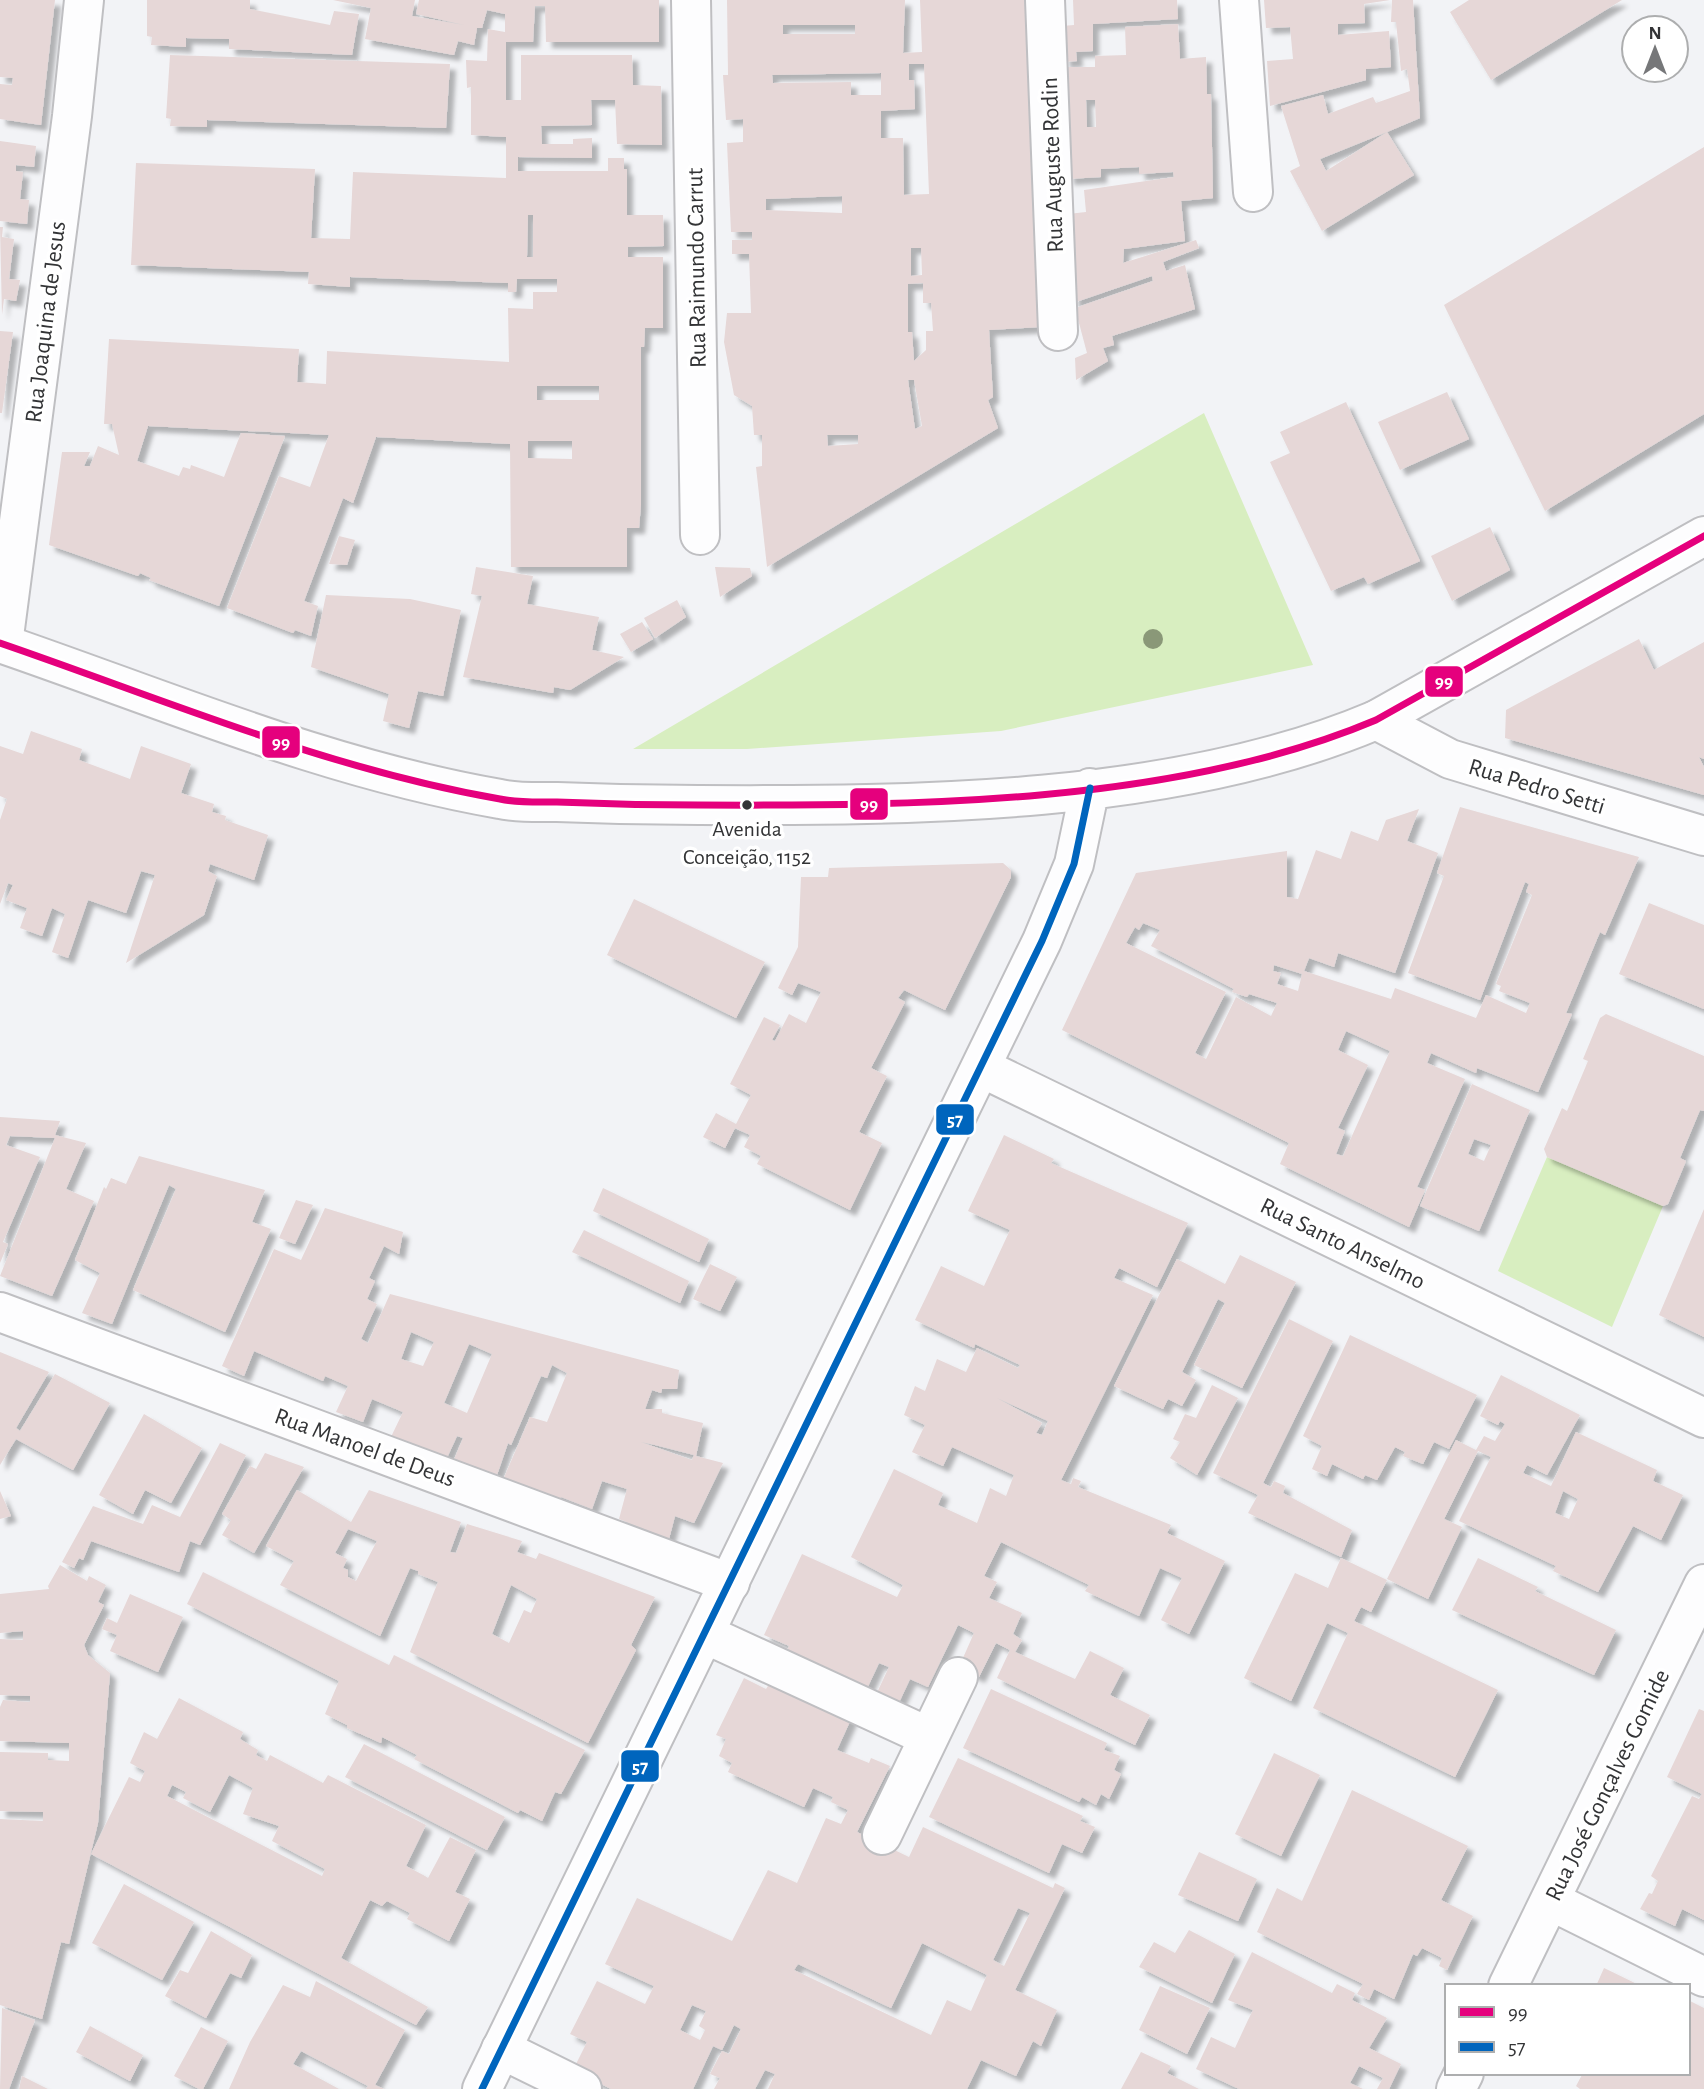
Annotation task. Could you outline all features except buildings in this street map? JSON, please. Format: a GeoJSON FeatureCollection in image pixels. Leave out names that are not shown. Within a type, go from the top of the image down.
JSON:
{"type":"FeatureCollection","features":[{"type":"Feature","properties":{"kind":"street","name":"Rua Joaquina de Jesus"},"geometry":{"type":"LineString","coordinates":[[2,644],[70,130],[84,0]]}},
{"type":"Feature","properties":{"kind":"street","name":"Rua Raimundo Carrut"},"geometry":{"type":"LineString","coordinates":[[691,0],[700,535]]}},
{"type":"Feature","properties":{"kind":"street","name":"Rua Auguste Rodin"},"geometry":{"type":"LineString","coordinates":[[1045,0],[1058,331]]}},
{"type":"Feature","properties":{"kind":"street"},"geometry":{"type":"LineString","coordinates":[[1239,0],[1253,192]]}},
{"type":"Feature","properties":{"kind":"street"},"geometry":{"type":"LineString","coordinates":[[2,644],[293,749],[395,777],[504,800],[745,805],[950,800],[1090,788],[1243,765],[1322,741],[1376,720],[1704,536]]}},
{"type":"Feature","properties":{"kind":"street","name":"Rua Pedro Setti"},"geometry":{"type":"LineString","coordinates":[[1376,720],[1450,759],[1704,836]]}},
{"type":"Feature","properties":{"kind":"street"},"geometry":{"type":"LineString","coordinates":[[482,2089],[982,1068],[1064,891],[1081,839],[1090,788]]}},
{"type":"Feature","properties":{"kind":"street","name":"Rua Santo Anselmo"},"geometry":{"type":"LineString","coordinates":[[982,1068],[1704,1418]]}},
{"type":"Feature","properties":{"kind":"street","name":"Rua Manoel de Deus"},"geometry":{"type":"LineString","coordinates":[[0,1312],[730,1583]]}},
{"type":"Feature","properties":{"kind":"street","name":"Rua José Gonçalves Gomide"},"geometry":{"type":"LineString","coordinates":[[1509,1984],[1704,1584]]}},
{"type":"Feature","properties":{"kind":"street"},"geometry":{"type":"LineString","coordinates":[[705,1634],[929,1737]]}},
{"type":"Feature","properties":{"kind":"street"},"geometry":{"type":"LineString","coordinates":[[882,1835],[958,1677]]}},
{"type":"Feature","properties":{"kind":"street"},"geometry":{"type":"LineString","coordinates":[[1551,1901],[1704,1977]]}},
{"type":"Feature","properties":{"kind":"street"},"geometry":{"type":"LineString","coordinates":[[501,2049],[582,2089]]}},
{"type":"Feature","properties":{"kind":"green space"},"geometry":{"type":"Polygon","coordinates":[[[1204,413],[1313,665],[1001,731],[747,749],[633,749],[1204,413]]]}},
{"type":"Feature","properties":{"kind":"green space"},"geometry":{"type":"Polygon","coordinates":[[[1547,1157],[1663,1206],[1612,1327],[1498,1271],[1547,1157]]]}},
{"type":"Feature","properties":{"kind":"transit line","name":"99"},"geometry":{"type":"LineString","coordinates":[[0,643],[310,751],[436,786],[507,800],[698,805],[954,801],[1130,785],[1216,769],[1298,748],[1376,720],[1704,536]]}},
{"type":"Feature","properties":{"kind":"transit line","name":"57"},"geometry":{"type":"LineString","coordinates":[[482,2089],[1042,941],[1074,864],[1090,788]]}},
{"type":"Feature","properties":{"kind":"place","name":"Avenida Conceição, 1152"},"geometry":{"type":"Point","coordinates":[747,805]}}]}
